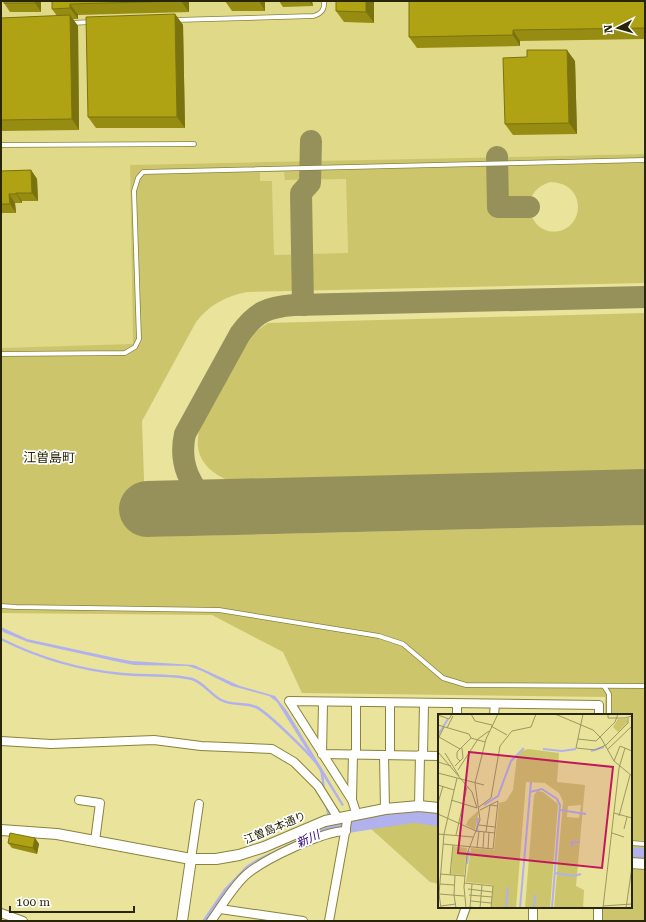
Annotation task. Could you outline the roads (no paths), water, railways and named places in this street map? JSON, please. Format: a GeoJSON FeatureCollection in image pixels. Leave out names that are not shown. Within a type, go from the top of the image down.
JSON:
{"type":"FeatureCollection","features":[{"type":"Feature","properties":{"kind":"street"},"geometry":{"type":"LineString","coordinates":[[352,800],[289,701],[323,703],[599,705],[599,714]]}},
{"type":"Feature","properties":{"kind":"street"},"geometry":{"type":"LineString","coordinates":[[322,754],[323,703]]}},
{"type":"Feature","properties":{"kind":"street"},"geometry":{"type":"LineString","coordinates":[[329,921],[352,800],[356,703]]}},
{"type":"Feature","properties":{"kind":"street"},"geometry":{"type":"LineString","coordinates":[[385,809],[390,703]]}},
{"type":"Feature","properties":{"kind":"street"},"geometry":{"type":"LineString","coordinates":[[419,806],[424,704]]}},
{"type":"Feature","properties":{"kind":"street"},"geometry":{"type":"LineString","coordinates":[[457,704],[457,714]]}},
{"type":"Feature","properties":{"kind":"street"},"geometry":{"type":"LineString","coordinates":[[494,714],[495,704]]}},
{"type":"Feature","properties":{"kind":"street"},"geometry":{"type":"LineString","coordinates":[[1,741],[51,744],[154,740],[201,746],[272,749],[294,762],[348,816]]}},
{"type":"Feature","properties":{"kind":"street"},"geometry":{"type":"LineString","coordinates":[[322,754],[438,756]]}},
{"type":"Feature","properties":{"kind":"street"},"geometry":{"type":"LineString","coordinates":[[79,800],[100,803],[95,841]]}},
{"type":"Feature","properties":{"kind":"street"},"geometry":{"type":"LineString","coordinates":[[182,921],[199,804]]}},
{"type":"Feature","properties":{"kind":"street","name":"江曽島本通り"},"geometry":{"type":"LineString","coordinates":[[1,830],[57,834],[191,859],[216,859],[239,855],[286,838],[309,826],[348,816],[385,809],[419,806],[438,808]]}},
{"type":"Feature","properties":{"kind":"street"},"geometry":{"type":"LineString","coordinates":[[211,921],[247,875],[268,861],[319,836],[346,831]]}},
{"type":"Feature","properties":{"kind":"street"},"geometry":{"type":"LineString","coordinates":[[632,863],[645,864]]}},
{"type":"Feature","properties":{"kind":"street"},"geometry":{"type":"LineString","coordinates":[[461,921],[466,908]]}},
{"type":"Feature","properties":{"kind":"street"},"geometry":{"type":"LineString","coordinates":[[533,908],[534,921]]}},
{"type":"Feature","properties":{"kind":"street"},"geometry":{"type":"LineString","coordinates":[[598,908],[598,921]]}},
{"type":"Feature","properties":{"kind":"street"},"geometry":{"type":"LineString","coordinates":[[220,909],[303,921]]}},
{"type":"Feature","properties":{"kind":"street"},"geometry":{"type":"LineString","coordinates":[[1,913],[23,921]]}},
{"type":"Feature","properties":{"kind":"lane"},"geometry":{"type":"LineString","coordinates":[[172,20],[313,16],[322,11],[325,7],[324,1]]}},
{"type":"Feature","properties":{"kind":"lane"},"geometry":{"type":"LineString","coordinates":[[63,23],[95,22]]}},
{"type":"Feature","properties":{"kind":"lane"},"geometry":{"type":"LineString","coordinates":[[1,145],[194,144]]}},
{"type":"Feature","properties":{"kind":"lane"},"geometry":{"type":"LineString","coordinates":[[1,354],[125,353],[135,347],[139,339],[134,192],[138,178],[143,172],[645,160]]}},
{"type":"Feature","properties":{"kind":"lane"},"geometry":{"type":"LineString","coordinates":[[1,606],[218,610],[379,636],[403,644],[443,678],[466,685],[645,686]]}},
{"type":"Feature","properties":{"kind":"lane"},"geometry":{"type":"LineString","coordinates":[[604,686],[609,694],[609,714]]}},
{"type":"Feature","properties":{"kind":"lane"},"geometry":{"type":"LineString","coordinates":[[632,843],[645,844]]}},
{"type":"Feature","properties":{"kind":"water"},"geometry":{"type":"Polygon","coordinates":[[[1,627],[27,639],[115,658],[131,661],[194,665],[240,686],[275,696],[287,711],[344,805],[342,806],[277,702],[269,696],[232,686],[202,671],[188,666],[134,665],[119,662],[28,642],[3,632],[1,627]]]}},
{"type":"Feature","properties":{"kind":"water"},"geometry":{"type":"Polygon","coordinates":[[[418,812],[438,814],[438,819],[416,816],[358,823],[358,820],[418,812]]]}},
{"type":"Feature","properties":{"kind":"water"},"geometry":{"type":"Polygon","coordinates":[[[333,826],[334,829],[261,862],[220,902],[207,921],[202,921],[224,889],[246,866],[259,858],[318,830],[333,826]]]}},
{"type":"Feature","properties":{"kind":"waterway"},"geometry":{"type":"LineString","coordinates":[[1,639],[30,652],[91,670],[122,674],[185,677],[200,683],[225,702],[256,707],[280,726],[318,765],[322,772],[324,791]]}},
{"type":"Feature","properties":{"kind":"waterway"},"geometry":{"type":"LineString","coordinates":[[327,808],[329,818]]}},
{"type":"Feature","properties":{"kind":"waterway","name":"新川"},"geometry":{"type":"LineString","coordinates":[[331,828],[414,815],[438,819]]}},
{"type":"Feature","properties":{"kind":"waterway","name":"新川"},"geometry":{"type":"LineString","coordinates":[[632,855],[645,855]]}},
{"type":"Feature","properties":{"kind":"district","name":"江曽島町"},"geometry":{"type":"Point","coordinates":[49,457]}}]}
